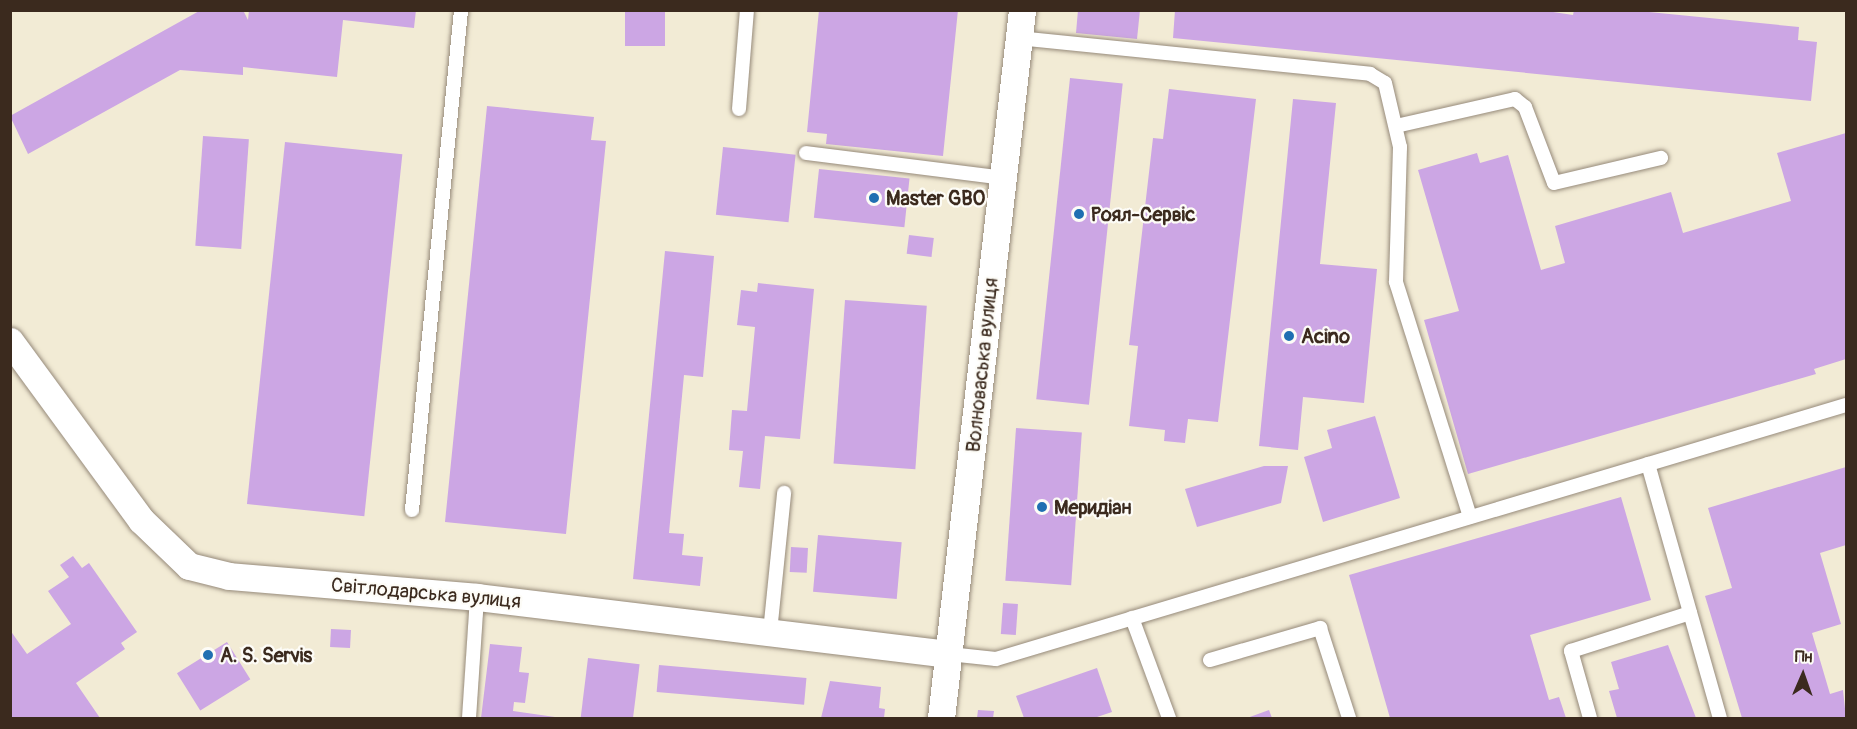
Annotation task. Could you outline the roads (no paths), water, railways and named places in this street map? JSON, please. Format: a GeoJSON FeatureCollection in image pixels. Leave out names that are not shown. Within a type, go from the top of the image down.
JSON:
{"type":"FeatureCollection","features":[{"type":"Feature","properties":{"kind":"street","name":"Волноваська вулиця"},"geometry":{"type":"LineString","coordinates":[[941,718],[1022,10]]}},
{"type":"Feature","properties":{"kind":"street","name":"Світлодарська вулиця"},"geometry":{"type":"LineString","coordinates":[[14,354],[141,520],[189,566],[229,576],[477,597],[950,654]]}},
{"type":"Feature","properties":{"kind":"lane"},"geometry":{"type":"LineString","coordinates":[[412,510],[461,10]]}},
{"type":"Feature","properties":{"kind":"lane"},"geometry":{"type":"LineString","coordinates":[[739,109],[747,10]]}},
{"type":"Feature","properties":{"kind":"lane"},"geometry":{"type":"LineString","coordinates":[[1018,38],[1370,74],[1390,93],[1396,126],[1396,282],[1470,517]]}},
{"type":"Feature","properties":{"kind":"lane"},"geometry":{"type":"LineString","coordinates":[[1396,126],[1515,99],[1525,108],[1554,183],[1661,158]]}},
{"type":"Feature","properties":{"kind":"lane"},"geometry":{"type":"LineString","coordinates":[[806,153],[1003,178]]}},
{"type":"Feature","properties":{"kind":"lane"},"geometry":{"type":"LineString","coordinates":[[950,654],[996,659],[1846,405]]}},
{"type":"Feature","properties":{"kind":"lane"},"geometry":{"type":"LineString","coordinates":[[1648,464],[1720,718]]}},
{"type":"Feature","properties":{"kind":"lane"},"geometry":{"type":"LineString","coordinates":[[770,632],[784,493]]}},
{"type":"Feature","properties":{"kind":"lane"},"geometry":{"type":"LineString","coordinates":[[469,718],[477,597]]}},
{"type":"Feature","properties":{"kind":"lane"},"geometry":{"type":"LineString","coordinates":[[1590,718],[1571,651],[1690,613]]}},
{"type":"Feature","properties":{"kind":"lane"},"geometry":{"type":"LineString","coordinates":[[1131,618],[1169,718]]}},
{"type":"Feature","properties":{"kind":"lane"},"geometry":{"type":"LineString","coordinates":[[1210,660],[1320,628],[1349,718]]}},
{"type":"Feature","properties":{"kind":"place","name":"Master GBO"},"geometry":{"type":"Point","coordinates":[874,198]}},
{"type":"Feature","properties":{"kind":"place","name":"Роял-Сервіс"},"geometry":{"type":"Point","coordinates":[1079,214]}},
{"type":"Feature","properties":{"kind":"place","name":"Acino"},"geometry":{"type":"Point","coordinates":[1289,336]}},
{"type":"Feature","properties":{"kind":"place","name":"Меридіан"},"geometry":{"type":"Point","coordinates":[1042,507]}},
{"type":"Feature","properties":{"kind":"place","name":"A. S. Servis"},"geometry":{"type":"Point","coordinates":[208,655]}}]}
